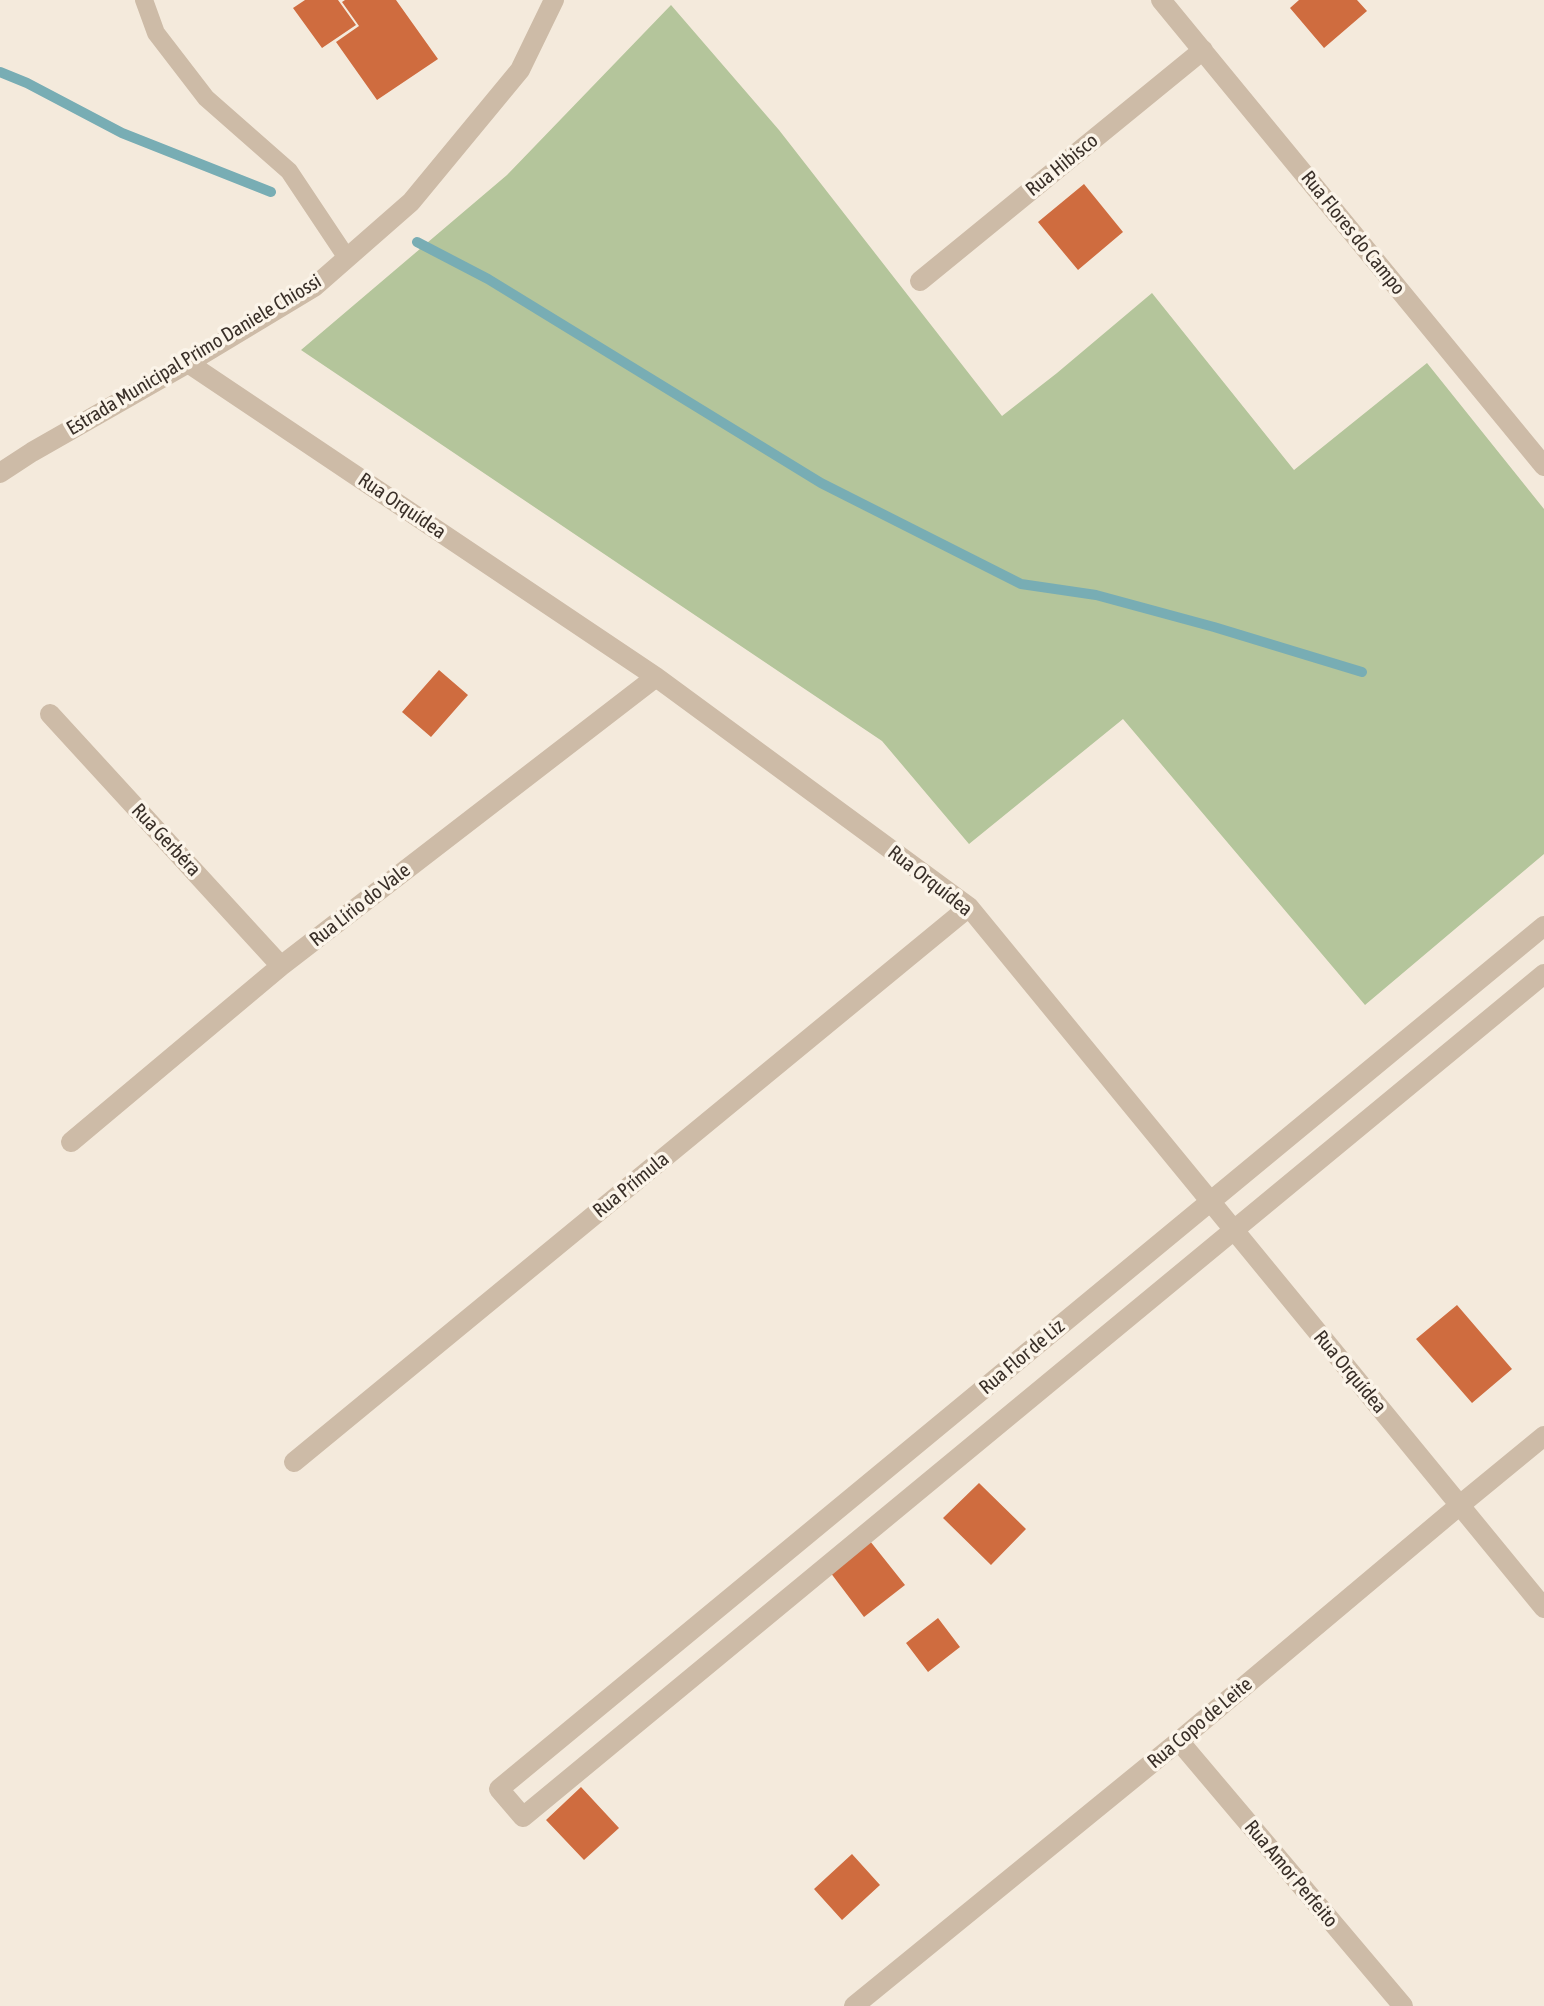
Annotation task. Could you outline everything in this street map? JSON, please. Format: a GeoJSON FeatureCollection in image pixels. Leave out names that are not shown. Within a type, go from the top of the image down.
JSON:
{"type":"FeatureCollection","features":[{"type":"Feature","properties":{"kind":"street","name":"Estrada Municipal Primo Daniele Chiossi"},"geometry":{"type":"LineString","coordinates":[[0,473],[314,287],[411,202],[520,70],[554,0]]}},
{"type":"Feature","properties":{"kind":"street","name":"Rua Flores do Campo"},"geometry":{"type":"LineString","coordinates":[[1161,0],[1544,466]]}},
{"type":"Feature","properties":{"kind":"street","name":"Rua Hibisco"},"geometry":{"type":"LineString","coordinates":[[920,281],[1203,50]]}},
{"type":"Feature","properties":{"kind":"street","name":"Rua Orquídea"},"geometry":{"type":"LineString","coordinates":[[188,363],[656,677],[969,907],[1544,1608]]}},
{"type":"Feature","properties":{"kind":"street","name":"Rua Lírio do Vale"},"geometry":{"type":"LineString","coordinates":[[71,1142],[281,966],[656,677]]}},
{"type":"Feature","properties":{"kind":"street","name":"Rua Gerbéra"},"geometry":{"type":"LineString","coordinates":[[50,714],[281,966]]}},
{"type":"Feature","properties":{"kind":"street","name":"Rua Prímula"},"geometry":{"type":"LineString","coordinates":[[294,1462],[969,907]]}},
{"type":"Feature","properties":{"kind":"street","name":"Rua Flor de Liz"},"geometry":{"type":"LineString","coordinates":[[1544,926],[499,1789],[523,1817],[1544,974]]}},
{"type":"Feature","properties":{"kind":"street","name":"Rua Copo de Leite"},"geometry":{"type":"LineString","coordinates":[[854,2006],[1179,1741],[1544,1436]]}},
{"type":"Feature","properties":{"kind":"street","name":"Rua Amor Perfeito"},"geometry":{"type":"LineString","coordinates":[[1179,1741],[1403,2006]]}},
{"type":"Feature","properties":{"kind":"lane"},"geometry":{"type":"LineString","coordinates":[[144,0],[156,33],[206,98],[289,171],[347,258]]}},
{"type":"Feature","properties":{"kind":"green space"},"geometry":{"type":"Polygon","coordinates":[[[671,5],[779,130],[1002,416],[1152,293],[1294,470],[1427,363],[1544,509],[1544,854],[1365,1005],[1123,719],[969,844],[882,741],[301,350],[507,175],[671,5]]]}},
{"type":"Feature","properties":{"kind":"building"},"geometry":{"type":"Polygon","coordinates":[[[305,0],[338,0],[356,25],[322,48],[293,8],[305,0]]]}},
{"type":"Feature","properties":{"kind":"building"},"geometry":{"type":"Polygon","coordinates":[[[396,0],[438,59],[377,100],[336,42],[359,26],[342,2],[396,0]]]}},
{"type":"Feature","properties":{"kind":"building"},"geometry":{"type":"Polygon","coordinates":[[[1299,0],[1357,0],[1367,11],[1324,48],[1290,8],[1299,0]]]}},
{"type":"Feature","properties":{"kind":"building"},"geometry":{"type":"Polygon","coordinates":[[[1084,184],[1123,232],[1078,270],[1038,222],[1084,184]]]}},
{"type":"Feature","properties":{"kind":"building"},"geometry":{"type":"Polygon","coordinates":[[[439,670],[468,695],[431,737],[402,712],[439,670]]]}},
{"type":"Feature","properties":{"kind":"building"},"geometry":{"type":"Polygon","coordinates":[[[1457,1305],[1512,1369],[1472,1403],[1416,1339],[1457,1305]]]}},
{"type":"Feature","properties":{"kind":"building"},"geometry":{"type":"Polygon","coordinates":[[[979,1483],[1026,1529],[991,1565],[943,1518],[979,1483]]]}},
{"type":"Feature","properties":{"kind":"building"},"geometry":{"type":"Polygon","coordinates":[[[870,1541],[905,1585],[864,1617],[830,1572],[870,1541]]]}},
{"type":"Feature","properties":{"kind":"building"},"geometry":{"type":"Polygon","coordinates":[[[938,1618],[960,1647],[928,1672],[906,1643],[938,1618]]]}},
{"type":"Feature","properties":{"kind":"building"},"geometry":{"type":"Polygon","coordinates":[[[581,1787],[619,1828],[584,1860],[546,1820],[581,1787]]]}},
{"type":"Feature","properties":{"kind":"building"},"geometry":{"type":"Polygon","coordinates":[[[852,1854],[880,1885],[842,1920],[814,1889],[852,1854]]]}},
{"type":"Feature","properties":{"kind":"waterway"},"geometry":{"type":"LineString","coordinates":[[0,72],[122,133],[271,192]]}},
{"type":"Feature","properties":{"kind":"waterway"},"geometry":{"type":"LineString","coordinates":[[417,242],[488,279],[821,483],[1021,584],[1096,595],[1362,672]]}}]}
